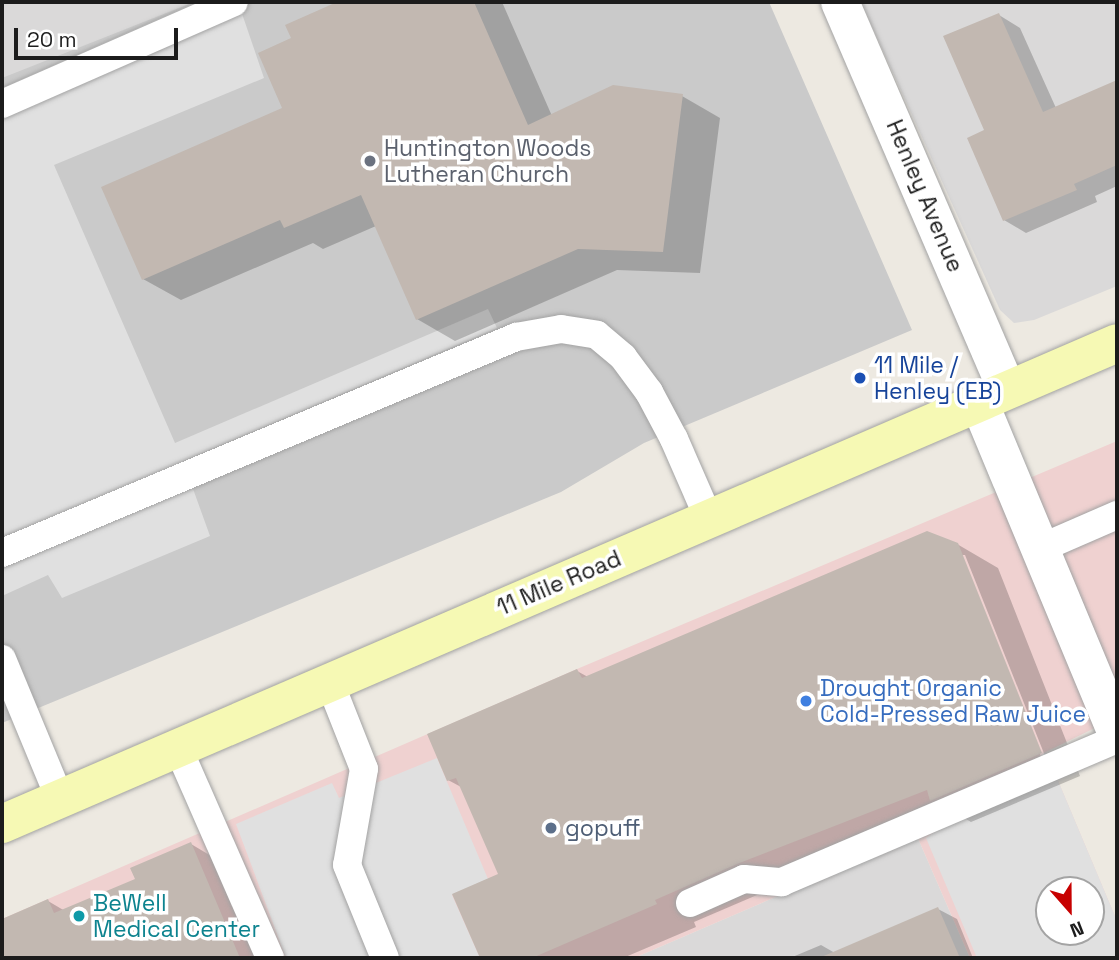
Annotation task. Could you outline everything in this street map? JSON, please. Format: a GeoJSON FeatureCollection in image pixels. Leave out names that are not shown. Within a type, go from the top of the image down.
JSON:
{"type":"FeatureCollection","features":[{"type":"Feature","properties":{"kind":"main road","name":"11 Mile Road"},"geometry":{"type":"LineString","coordinates":[[2,824],[993,396],[1116,347]]}},
{"type":"Feature","properties":{"kind":"street","name":"Henley Avenue"},"geometry":{"type":"LineString","coordinates":[[840,2],[993,396],[1041,548],[1117,736]]}},
{"type":"Feature","properties":{"kind":"lane"},"geometry":{"type":"LineString","coordinates":[[2,104],[233,2]]}},
{"type":"Feature","properties":{"kind":"lane"},"geometry":{"type":"LineString","coordinates":[[2,553],[516,337],[561,329],[597,335],[623,357],[649,392],[674,439],[709,519]]}},
{"type":"Feature","properties":{"kind":"lane"},"geometry":{"type":"LineString","coordinates":[[1041,548],[1117,515]]}},
{"type":"Feature","properties":{"kind":"lane"},"geometry":{"type":"LineString","coordinates":[[2,659],[60,799]]}},
{"type":"Feature","properties":{"kind":"lane"},"geometry":{"type":"LineString","coordinates":[[330,682],[364,769],[347,865],[386,958]]}},
{"type":"Feature","properties":{"kind":"lane"},"geometry":{"type":"LineString","coordinates":[[690,903],[744,879],[782,882],[1117,736]]}},
{"type":"Feature","properties":{"kind":"lane"},"geometry":{"type":"LineString","coordinates":[[178,748],[270,958]]}},
{"type":"Feature","properties":{"kind":"shaded area"},"geometry":{"type":"Polygon","coordinates":[[[2,2],[197,2],[2,88],[2,2]]]}},
{"type":"Feature","properties":{"kind":"shaded area"},"geometry":{"type":"Polygon","coordinates":[[[194,2],[769,2],[912,330],[644,443],[561,492],[2,723],[2,78],[194,2]]]}},
{"type":"Feature","properties":{"kind":"shaded area"},"geometry":{"type":"Polygon","coordinates":[[[197,2],[238,2],[264,78],[54,165],[175,443],[488,309],[497,328],[183,461],[210,536],[62,598],[48,575],[2,596],[2,88],[197,2]]]}},
{"type":"Feature","properties":{"kind":"shaded area"},"geometry":{"type":"Polygon","coordinates":[[[861,2],[1117,2],[1117,286],[1034,320],[1014,323],[1000,310],[861,2]]]}},
{"type":"Feature","properties":{"kind":"shaded area"},"geometry":{"type":"Polygon","coordinates":[[[1117,441],[1117,717],[1046,752],[1098,876],[1035,876],[1035,946],[1105,946],[1105,892],[1117,921],[1117,958],[970,958],[917,836],[634,958],[2,958],[2,919],[577,669],[1117,441]]]}},
{"type":"Feature","properties":{"kind":"shaded area"},"geometry":{"type":"Polygon","coordinates":[[[1046,752],[1098,876],[1035,876],[1035,946],[1105,946],[1105,892],[1117,921],[1117,958],[977,958],[926,838],[1046,752]]]}},
{"type":"Feature","properties":{"kind":"shaded area"},"geometry":{"type":"Polygon","coordinates":[[[437,758],[488,879],[452,895],[480,958],[286,958],[236,824],[332,783],[339,798],[437,758]]]}},
{"type":"Feature","properties":{"kind":"shaded area"},"geometry":{"type":"Polygon","coordinates":[[[917,836],[970,958],[634,958],[917,836]]]}},
{"type":"Feature","properties":{"kind":"building","name":"Huntington Woods Lutheran Church"},"geometry":{"type":"Polygon","coordinates":[[[337,2],[474,2],[528,125],[613,85],[683,94],[663,252],[578,249],[416,320],[361,195],[284,228],[280,220],[142,280],[101,187],[282,108],[258,53],[291,38],[285,25],[337,2]]]}},
{"type":"Feature","properties":{"kind":"building"},"geometry":{"type":"Polygon","coordinates":[[[999,13],[1043,112],[1117,80],[1117,165],[1074,184],[1077,190],[1003,221],[967,138],[984,130],[943,36],[999,13]]]}},
{"type":"Feature","properties":{"kind":"building","name":"Drought Organic Cold-Pressed Raw Juice"},"geometry":{"type":"Polygon","coordinates":[[[927,531],[958,543],[1042,753],[930,801],[927,790],[737,864],[655,900],[657,904],[532,958],[480,958],[452,894],[498,874],[456,778],[447,781],[427,734],[577,669],[582,678],[927,531]]]}},
{"type":"Feature","properties":{"kind":"building"},"geometry":{"type":"Polygon","coordinates":[[[191,842],[240,958],[2,958],[2,919],[48,899],[54,913],[135,879],[130,868],[191,842]]]}},
{"type":"Feature","properties":{"kind":"building"},"geometry":{"type":"Polygon","coordinates":[[[938,907],[960,958],[819,958],[938,907]]]}},
{"type":"Feature","properties":{"kind":"place","name":"Huntington Woods Lutheran Church"},"geometry":{"type":"Point","coordinates":[370,161]}},
{"type":"Feature","properties":{"kind":"place","name":"11 Mile / Henley (EB)"},"geometry":{"type":"Point","coordinates":[860,378]}},
{"type":"Feature","properties":{"kind":"place","name":"Drought Organic Cold-Pressed Raw Juice"},"geometry":{"type":"Point","coordinates":[806,701]}},
{"type":"Feature","properties":{"kind":"place","name":"gopuff"},"geometry":{"type":"Point","coordinates":[551,828]}},
{"type":"Feature","properties":{"kind":"place","name":"BeWell Medical Center"},"geometry":{"type":"Point","coordinates":[79,916]}}]}
